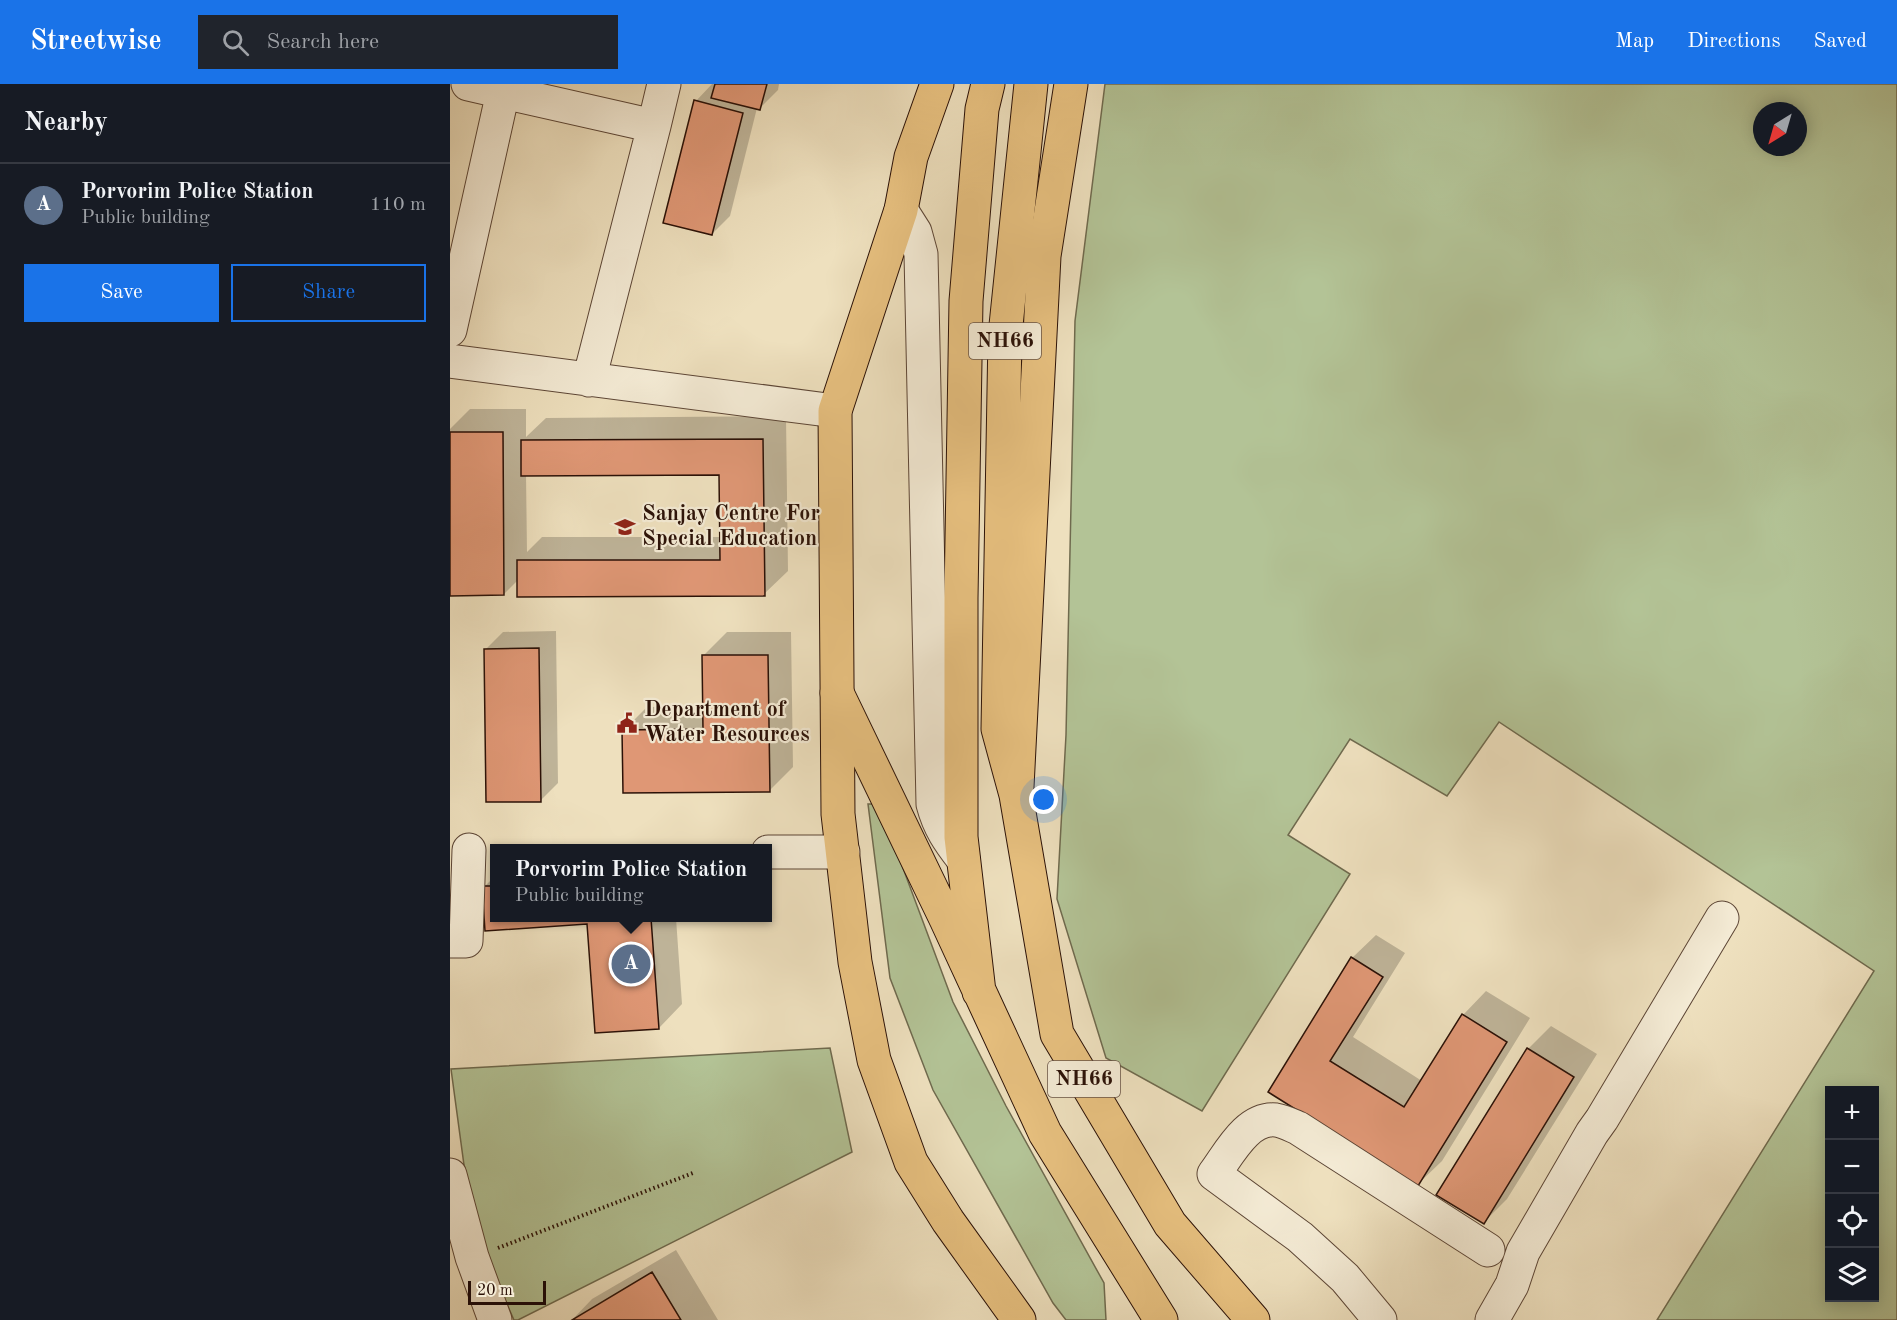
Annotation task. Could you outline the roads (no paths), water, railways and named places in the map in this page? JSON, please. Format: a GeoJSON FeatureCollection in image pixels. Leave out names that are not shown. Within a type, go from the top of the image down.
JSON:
{"type":"FeatureCollection","features":[{"type":"Feature","properties":{"kind":"main road"},"geometry":{"type":"LineString","coordinates":[[937,84],[911,157],[901,210],[835,411],[838,814],[855,962],[874,1060],[911,1162],[948,1221],[1019,1320]]}},
{"type":"Feature","properties":{"kind":"main road","name":"NH66"},"geometry":{"type":"LineString","coordinates":[[988,84],[982,109],[966,301],[961,598],[961,837],[979,992],[1045,1133],[1159,1319]]}},
{"type":"Feature","properties":{"kind":"main road","name":"NH66"},"geometry":{"type":"LineString","coordinates":[[1031,84],[1005,335],[998,729],[1016,795],[1057,1034],[1170,1224],[1253,1320]]}},
{"type":"Feature","properties":{"kind":"main road"},"geometry":{"type":"LineString","coordinates":[[1016,795],[1044,256],[1071,84]]}},
{"type":"Feature","properties":{"kind":"main road"},"geometry":{"type":"LineString","coordinates":[[837,693],[979,992]]}},
{"type":"Feature","properties":{"kind":"street"},"geometry":{"type":"LineString","coordinates":[[468,84],[654,126]]}},
{"type":"Feature","properties":{"kind":"street"},"geometry":{"type":"LineString","coordinates":[[589,380],[664,84]]}},
{"type":"Feature","properties":{"kind":"street"},"geometry":{"type":"LineString","coordinates":[[450,330],[503,92]]}},
{"type":"Feature","properties":{"kind":"street"},"geometry":{"type":"LineString","coordinates":[[901,210],[915,232],[921,254],[933,804],[944,835],[963,859]]}},
{"type":"Feature","properties":{"kind":"street"},"geometry":{"type":"LineString","coordinates":[[450,361],[835,411]]}},
{"type":"Feature","properties":{"kind":"street"},"geometry":{"type":"LineString","coordinates":[[450,941],[466,941],[471,850]]}},
{"type":"Feature","properties":{"kind":"street"},"geometry":{"type":"LineString","coordinates":[[772,852],[843,852]]}},
{"type":"Feature","properties":{"kind":"street"},"geometry":{"type":"LineString","coordinates":[[1492,1320],[1512,1285],[1523,1252],[1722,918]]}},
{"type":"Feature","properties":{"kind":"street"},"geometry":{"type":"LineString","coordinates":[[1380,1320],[1345,1278],[1300,1237],[1214,1174],[1245,1133],[1257,1122],[1276,1120],[1298,1128],[1488,1250]]}},
{"type":"Feature","properties":{"kind":"street"},"geometry":{"type":"LineString","coordinates":[[450,1175],[472,1257],[495,1320]]}},
{"type":"Feature","properties":{"kind":"place","name":"Sanjay Centre For Special Education"},"geometry":{"type":"Point","coordinates":[625,527]}},
{"type":"Feature","properties":{"kind":"place","name":"Department of Water Resources"},"geometry":{"type":"Point","coordinates":[627,723]}},
{"type":"Feature","properties":{"kind":"place","name":"Porvorim Police Station"},"geometry":{"type":"Point","coordinates":[631,964]}}]}
